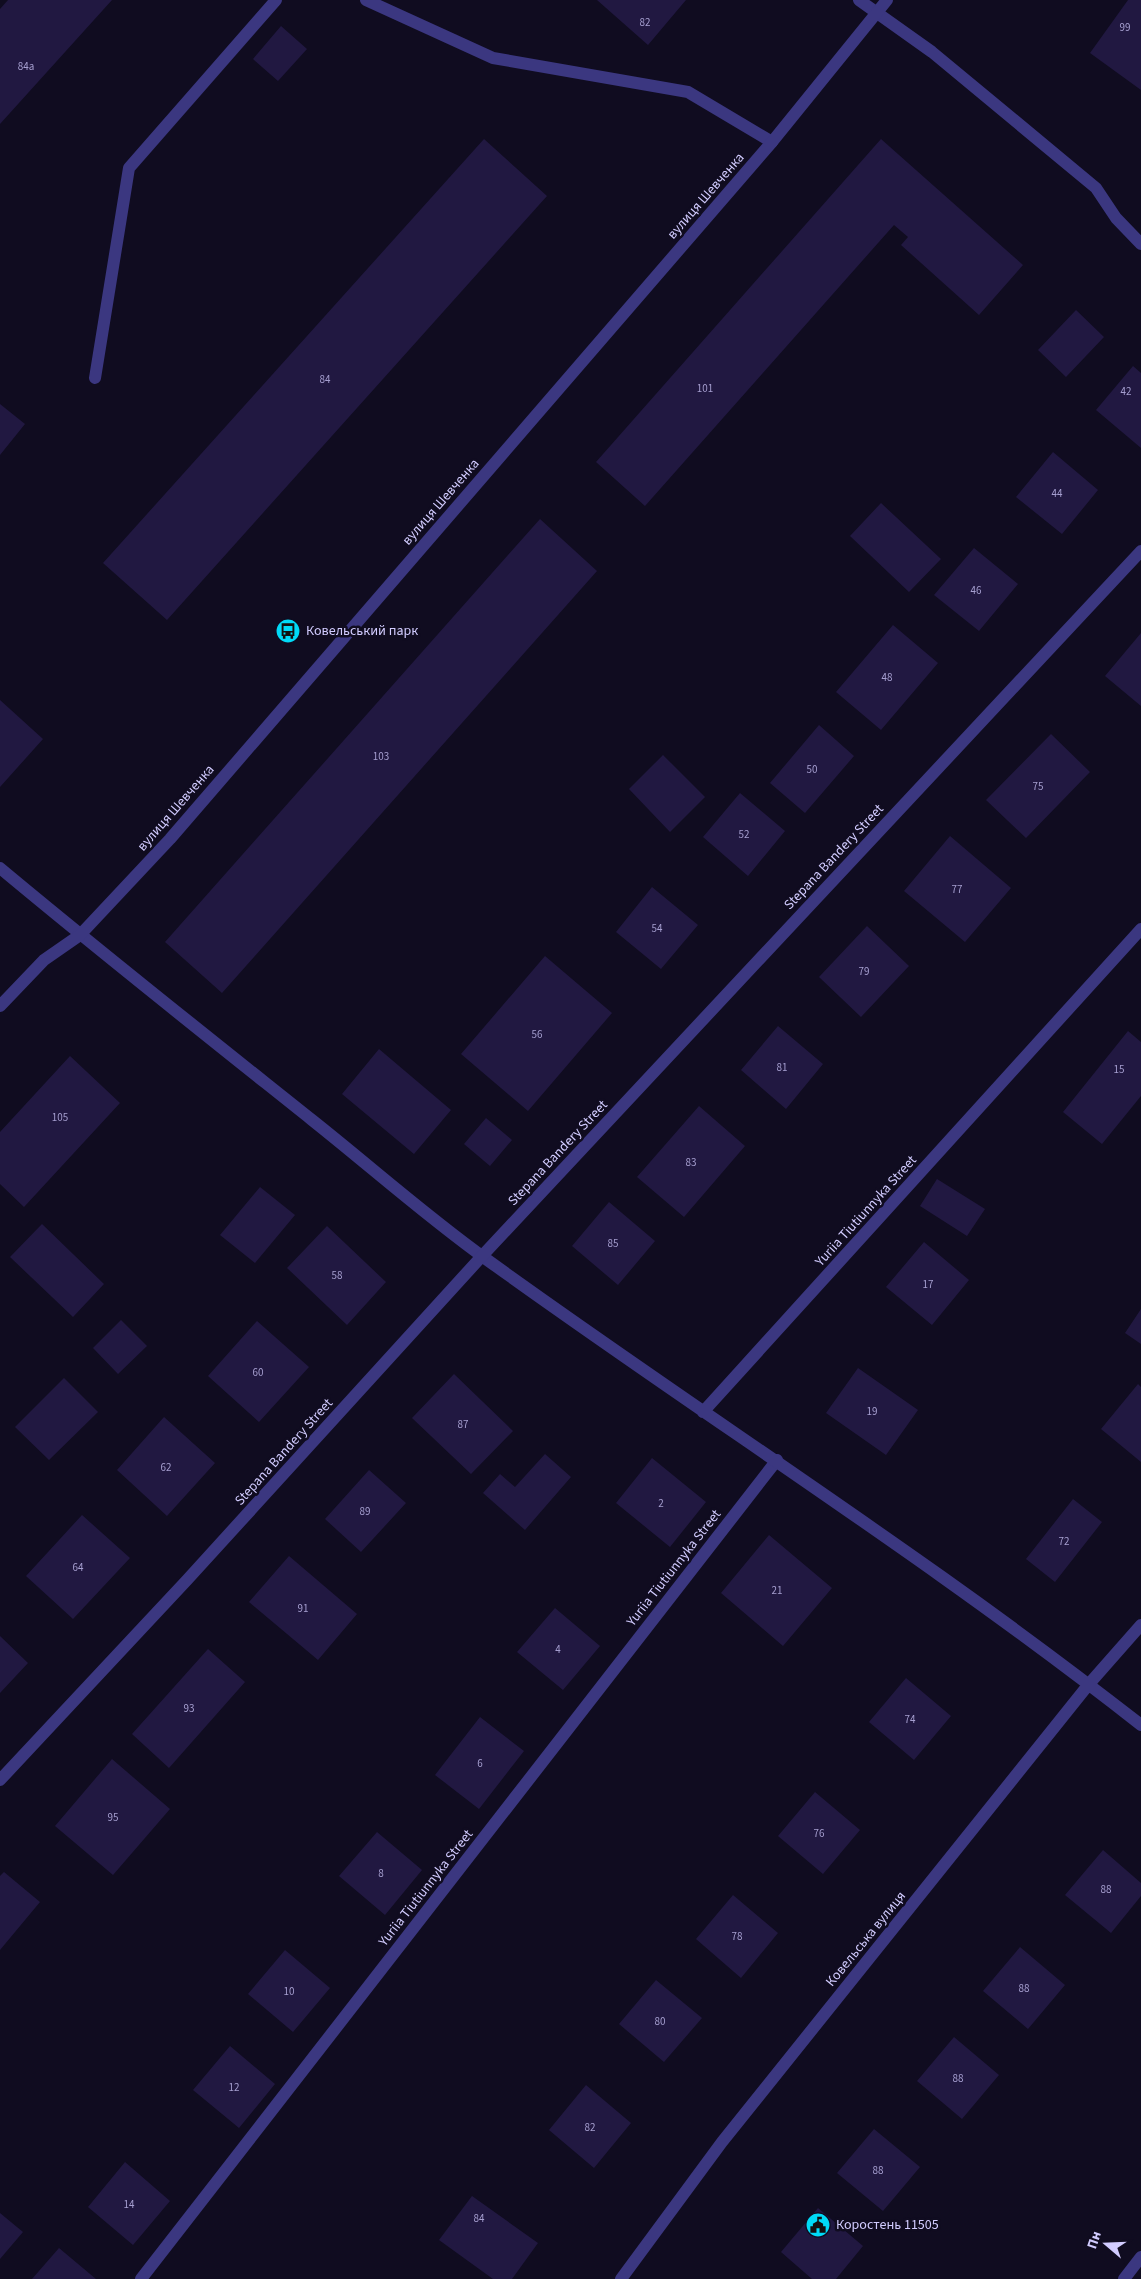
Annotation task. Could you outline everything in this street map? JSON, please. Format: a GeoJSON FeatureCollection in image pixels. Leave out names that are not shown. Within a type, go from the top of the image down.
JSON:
{"type":"FeatureCollection","features":[{"type":"Feature","properties":{"kind":"street"},"geometry":{"type":"LineString","coordinates":[[95,378],[129,168],[276,0]]}},
{"type":"Feature","properties":{"kind":"street"},"geometry":{"type":"LineString","coordinates":[[366,0],[493,58],[688,92],[772,142]]}},
{"type":"Feature","properties":{"kind":"street"},"geometry":{"type":"LineString","coordinates":[[859,0],[932,52],[1096,188],[1116,218],[1141,244]]}},
{"type":"Feature","properties":{"kind":"street","name":"вулиця Шевченка"},"geometry":{"type":"LineString","coordinates":[[0,1006],[44,960],[80,935],[170,839],[772,142],[886,0]]}},
{"type":"Feature","properties":{"kind":"street","name":"Stepana Bandery Street"},"geometry":{"type":"LineString","coordinates":[[0,1780],[187,1580],[482,1256],[1141,551]]}},
{"type":"Feature","properties":{"kind":"street"},"geometry":{"type":"LineString","coordinates":[[0,868],[80,935],[482,1256],[703,1412],[777,1460],[1089,1684],[1141,1725]]}},
{"type":"Feature","properties":{"kind":"street","name":"Yuriia Tiutiunnyka Street"},"geometry":{"type":"LineString","coordinates":[[703,1412],[1141,929]]}},
{"type":"Feature","properties":{"kind":"street","name":"Yuriia Tiutiunnyka Street"},"geometry":{"type":"LineString","coordinates":[[142,2279],[777,1460]]}},
{"type":"Feature","properties":{"kind":"street","name":"Ковельська вулиця"},"geometry":{"type":"LineString","coordinates":[[621,2279],[722,2142],[1089,1684],[1141,1624]]}},
{"type":"Feature","properties":{"kind":"street"},"geometry":{"type":"LineString","coordinates":[[1124,2279],[1141,2257]]}},
{"type":"Feature","properties":{"kind":"building"},"geometry":{"type":"Polygon","coordinates":[[[8,0],[112,0],[0,124],[0,9],[8,0]]]}},
{"type":"Feature","properties":{"kind":"building"},"geometry":{"type":"Polygon","coordinates":[[[597,0],[686,0],[648,45],[597,0]]]}},
{"type":"Feature","properties":{"kind":"building"},"geometry":{"type":"Polygon","coordinates":[[[1128,0],[1141,0],[1141,90],[1090,53],[1128,0]]]}},
{"type":"Feature","properties":{"kind":"building"},"geometry":{"type":"Polygon","coordinates":[[[281,26],[307,49],[278,81],[253,59],[281,26]]]}},
{"type":"Feature","properties":{"kind":"building"},"geometry":{"type":"Polygon","coordinates":[[[484,139],[547,196],[167,620],[103,563],[484,139]]]}},
{"type":"Feature","properties":{"kind":"building"},"geometry":{"type":"Polygon","coordinates":[[[881,139],[1023,265],[979,315],[901,245],[908,237],[894,225],[645,506],[596,462],[881,139]]]}},
{"type":"Feature","properties":{"kind":"building"},"geometry":{"type":"Polygon","coordinates":[[[1076,310],[1104,337],[1066,377],[1038,350],[1076,310]]]}},
{"type":"Feature","properties":{"kind":"building"},"geometry":{"type":"Polygon","coordinates":[[[1133,366],[1141,373],[1141,448],[1096,410],[1133,366]]]}},
{"type":"Feature","properties":{"kind":"building"},"geometry":{"type":"Polygon","coordinates":[[[0,404],[25,424],[0,455],[0,404]]]}},
{"type":"Feature","properties":{"kind":"building"},"geometry":{"type":"Polygon","coordinates":[[[1053,452],[1098,490],[1062,534],[1016,497],[1053,452]]]}},
{"type":"Feature","properties":{"kind":"building"},"geometry":{"type":"Polygon","coordinates":[[[881,503],[941,559],[909,592],[850,536],[881,503]]]}},
{"type":"Feature","properties":{"kind":"building"},"geometry":{"type":"Polygon","coordinates":[[[540,519],[597,571],[222,993],[165,942],[540,519]]]}},
{"type":"Feature","properties":{"kind":"building"},"geometry":{"type":"Polygon","coordinates":[[[974,548],[1018,584],[979,631],[934,595],[974,548]]]}},
{"type":"Feature","properties":{"kind":"building"},"geometry":{"type":"Polygon","coordinates":[[[893,625],[938,663],[881,730],[836,692],[893,625]]]}},
{"type":"Feature","properties":{"kind":"building"},"geometry":{"type":"Polygon","coordinates":[[[1141,633],[1141,706],[1105,676],[1141,633]]]}},
{"type":"Feature","properties":{"kind":"building"},"geometry":{"type":"Polygon","coordinates":[[[0,700],[43,739],[0,787],[0,700]]]}},
{"type":"Feature","properties":{"kind":"building"},"geometry":{"type":"Polygon","coordinates":[[[819,725],[854,756],[805,813],[770,783],[819,725]]]}},
{"type":"Feature","properties":{"kind":"building"},"geometry":{"type":"Polygon","coordinates":[[[1051,734],[1090,772],[1026,838],[986,800],[1051,734]]]}},
{"type":"Feature","properties":{"kind":"building"},"geometry":{"type":"Polygon","coordinates":[[[663,755],[705,797],[670,832],[629,789],[663,755]]]}},
{"type":"Feature","properties":{"kind":"building"},"geometry":{"type":"Polygon","coordinates":[[[740,793],[785,831],[748,876],[703,837],[740,793]]]}},
{"type":"Feature","properties":{"kind":"building"},"geometry":{"type":"Polygon","coordinates":[[[950,836],[1011,888],[965,942],[904,891],[950,836]]]}},
{"type":"Feature","properties":{"kind":"building"},"geometry":{"type":"Polygon","coordinates":[[[652,887],[698,925],[661,969],[616,932],[652,887]]]}},
{"type":"Feature","properties":{"kind":"building"},"geometry":{"type":"Polygon","coordinates":[[[867,926],[909,966],[861,1017],[819,977],[867,926]]]}},
{"type":"Feature","properties":{"kind":"building"},"geometry":{"type":"Polygon","coordinates":[[[545,956],[612,1013],[528,1111],[461,1054],[545,956]]]}},
{"type":"Feature","properties":{"kind":"building"},"geometry":{"type":"Polygon","coordinates":[[[778,1026],[823,1064],[786,1109],[741,1070],[778,1026]]]}},
{"type":"Feature","properties":{"kind":"building"},"geometry":{"type":"Polygon","coordinates":[[[1128,1031],[1141,1042],[1141,1096],[1102,1144],[1063,1112],[1128,1031]]]}},
{"type":"Feature","properties":{"kind":"building"},"geometry":{"type":"Polygon","coordinates":[[[379,1049],[451,1110],[414,1154],[342,1094],[379,1049]]]}},
{"type":"Feature","properties":{"kind":"building"},"geometry":{"type":"Polygon","coordinates":[[[70,1056],[120,1103],[24,1207],[0,1184],[0,1132],[70,1056]]]}},
{"type":"Feature","properties":{"kind":"building"},"geometry":{"type":"Polygon","coordinates":[[[699,1106],[745,1146],[684,1217],[637,1177],[699,1106]]]}},
{"type":"Feature","properties":{"kind":"building"},"geometry":{"type":"Polygon","coordinates":[[[486,1118],[512,1140],[490,1166],[464,1144],[486,1118]]]}},
{"type":"Feature","properties":{"kind":"building"},"geometry":{"type":"Polygon","coordinates":[[[937,1179],[985,1209],[967,1236],[920,1206],[937,1179]]]}},
{"type":"Feature","properties":{"kind":"building"},"geometry":{"type":"Polygon","coordinates":[[[260,1187],[295,1215],[255,1263],[220,1235],[260,1187]]]}},
{"type":"Feature","properties":{"kind":"building"},"geometry":{"type":"Polygon","coordinates":[[[609,1202],[655,1241],[618,1285],[572,1246],[609,1202]]]}},
{"type":"Feature","properties":{"kind":"building"},"geometry":{"type":"Polygon","coordinates":[[[42,1224],[104,1284],[73,1317],[10,1257],[42,1224]]]}},
{"type":"Feature","properties":{"kind":"building"},"geometry":{"type":"Polygon","coordinates":[[[327,1226],[386,1282],[347,1325],[287,1268],[327,1226]]]}},
{"type":"Feature","properties":{"kind":"building"},"geometry":{"type":"Polygon","coordinates":[[[924,1242],[969,1280],[932,1325],[886,1287],[924,1242]]]}},
{"type":"Feature","properties":{"kind":"building"},"geometry":{"type":"Polygon","coordinates":[[[1141,1309],[1141,1344],[1125,1333],[1141,1309]]]}},
{"type":"Feature","properties":{"kind":"building"},"geometry":{"type":"Polygon","coordinates":[[[121,1320],[147,1346],[118,1374],[93,1348],[121,1320]]]}},
{"type":"Feature","properties":{"kind":"building"},"geometry":{"type":"Polygon","coordinates":[[[257,1321],[309,1367],[259,1422],[208,1376],[257,1321]]]}},
{"type":"Feature","properties":{"kind":"building"},"geometry":{"type":"Polygon","coordinates":[[[858,1368],[918,1410],[886,1455],[826,1413],[858,1368]]]}},
{"type":"Feature","properties":{"kind":"building"},"geometry":{"type":"Polygon","coordinates":[[[454,1374],[513,1431],[471,1474],[412,1418],[454,1374]]]}},
{"type":"Feature","properties":{"kind":"building"},"geometry":{"type":"Polygon","coordinates":[[[64,1378],[98,1412],[49,1460],[15,1427],[64,1378]]]}},
{"type":"Feature","properties":{"kind":"building"},"geometry":{"type":"Polygon","coordinates":[[[1138,1384],[1141,1387],[1141,1462],[1101,1429],[1138,1384]]]}},
{"type":"Feature","properties":{"kind":"building"},"geometry":{"type":"Polygon","coordinates":[[[164,1417],[215,1463],[167,1516],[117,1470],[164,1417]]]}},
{"type":"Feature","properties":{"kind":"building"},"geometry":{"type":"Polygon","coordinates":[[[545,1454],[571,1477],[525,1530],[483,1493],[500,1474],[515,1487],[545,1454]]]}},
{"type":"Feature","properties":{"kind":"building"},"geometry":{"type":"Polygon","coordinates":[[[652,1458],[706,1502],[670,1547],[616,1503],[652,1458]]]}},
{"type":"Feature","properties":{"kind":"building"},"geometry":{"type":"Polygon","coordinates":[[[369,1470],[406,1503],[361,1552],[325,1519],[369,1470]]]}},
{"type":"Feature","properties":{"kind":"building"},"geometry":{"type":"Polygon","coordinates":[[[1073,1499],[1102,1522],[1055,1582],[1026,1559],[1073,1499]]]}},
{"type":"Feature","properties":{"kind":"building"},"geometry":{"type":"Polygon","coordinates":[[[82,1515],[130,1558],[73,1619],[26,1576],[82,1515]]]}},
{"type":"Feature","properties":{"kind":"building"},"geometry":{"type":"Polygon","coordinates":[[[769,1535],[832,1588],[783,1646],[721,1593],[769,1535]]]}},
{"type":"Feature","properties":{"kind":"building"},"geometry":{"type":"Polygon","coordinates":[[[289,1556],[357,1614],[318,1660],[249,1602],[289,1556]]]}},
{"type":"Feature","properties":{"kind":"building"},"geometry":{"type":"Polygon","coordinates":[[[555,1608],[600,1646],[563,1690],[517,1652],[555,1608]]]}},
{"type":"Feature","properties":{"kind":"building"},"geometry":{"type":"Polygon","coordinates":[[[0,1636],[28,1663],[0,1693],[0,1636]]]}},
{"type":"Feature","properties":{"kind":"building"},"geometry":{"type":"Polygon","coordinates":[[[208,1649],[245,1682],[169,1768],[132,1734],[208,1649]]]}},
{"type":"Feature","properties":{"kind":"building"},"geometry":{"type":"Polygon","coordinates":[[[906,1678],[951,1716],[914,1760],[869,1722],[906,1678]]]}},
{"type":"Feature","properties":{"kind":"building"},"geometry":{"type":"Polygon","coordinates":[[[480,1717],[524,1751],[479,1809],[435,1775],[480,1717]]]}},
{"type":"Feature","properties":{"kind":"building"},"geometry":{"type":"Polygon","coordinates":[[[112,1759],[170,1809],[113,1875],[55,1826],[112,1759]]]}},
{"type":"Feature","properties":{"kind":"building"},"geometry":{"type":"Polygon","coordinates":[[[815,1792],[860,1830],[823,1874],[778,1836],[815,1792]]]}},
{"type":"Feature","properties":{"kind":"building"},"geometry":{"type":"Polygon","coordinates":[[[377,1832],[422,1870],[385,1915],[339,1876],[377,1832]]]}},
{"type":"Feature","properties":{"kind":"building"},"geometry":{"type":"Polygon","coordinates":[[[1103,1850],[1141,1883],[1141,1896],[1111,1933],[1065,1895],[1103,1850]]]}},
{"type":"Feature","properties":{"kind":"building"},"geometry":{"type":"Polygon","coordinates":[[[4,1872],[40,1902],[0,1950],[0,1876],[4,1872]]]}},
{"type":"Feature","properties":{"kind":"building"},"geometry":{"type":"Polygon","coordinates":[[[733,1895],[778,1933],[741,1978],[696,1939],[733,1895]]]}},
{"type":"Feature","properties":{"kind":"building"},"geometry":{"type":"Polygon","coordinates":[[[1020,1947],[1065,1985],[1028,2029],[983,1991],[1020,1947]]]}},
{"type":"Feature","properties":{"kind":"building"},"geometry":{"type":"Polygon","coordinates":[[[285,1950],[330,1988],[293,2032],[248,1994],[285,1950]]]}},
{"type":"Feature","properties":{"kind":"building"},"geometry":{"type":"Polygon","coordinates":[[[656,1980],[702,2018],[664,2062],[619,2024],[656,1980]]]}},
{"type":"Feature","properties":{"kind":"building"},"geometry":{"type":"Polygon","coordinates":[[[954,2037],[999,2075],[962,2119],[917,2081],[954,2037]]]}},
{"type":"Feature","properties":{"kind":"building"},"geometry":{"type":"Polygon","coordinates":[[[230,2046],[275,2084],[239,2128],[193,2090],[230,2046]]]}},
{"type":"Feature","properties":{"kind":"building"},"geometry":{"type":"Polygon","coordinates":[[[586,2085],[631,2123],[594,2168],[549,2130],[586,2085]]]}},
{"type":"Feature","properties":{"kind":"building"},"geometry":{"type":"Polygon","coordinates":[[[874,2129],[920,2167],[883,2211],[837,2173],[874,2129]]]}},
{"type":"Feature","properties":{"kind":"building"},"geometry":{"type":"Polygon","coordinates":[[[125,2162],[170,2201],[133,2245],[88,2207],[125,2162]]]}},
{"type":"Feature","properties":{"kind":"building"},"geometry":{"type":"Polygon","coordinates":[[[472,2196],[538,2243],[512,2279],[493,2279],[439,2240],[472,2196]]]}},
{"type":"Feature","properties":{"kind":"building"},"geometry":{"type":"Polygon","coordinates":[[[818,2208],[863,2246],[836,2279],[812,2279],[781,2252],[818,2208]]]}},
{"type":"Feature","properties":{"kind":"building"},"geometry":{"type":"Polygon","coordinates":[[[0,2213],[23,2232],[0,2259],[0,2213]]]}},
{"type":"Feature","properties":{"kind":"building"},"geometry":{"type":"Polygon","coordinates":[[[59,2248],[96,2279],[32,2279],[59,2248]]]}},
{"type":"Feature","properties":{"kind":"place","name":"Ковельський парк"},"geometry":{"type":"Point","coordinates":[288,631]}},
{"type":"Feature","properties":{"kind":"place","name":"Коростень 11505"},"geometry":{"type":"Point","coordinates":[818,2225]}}]}
